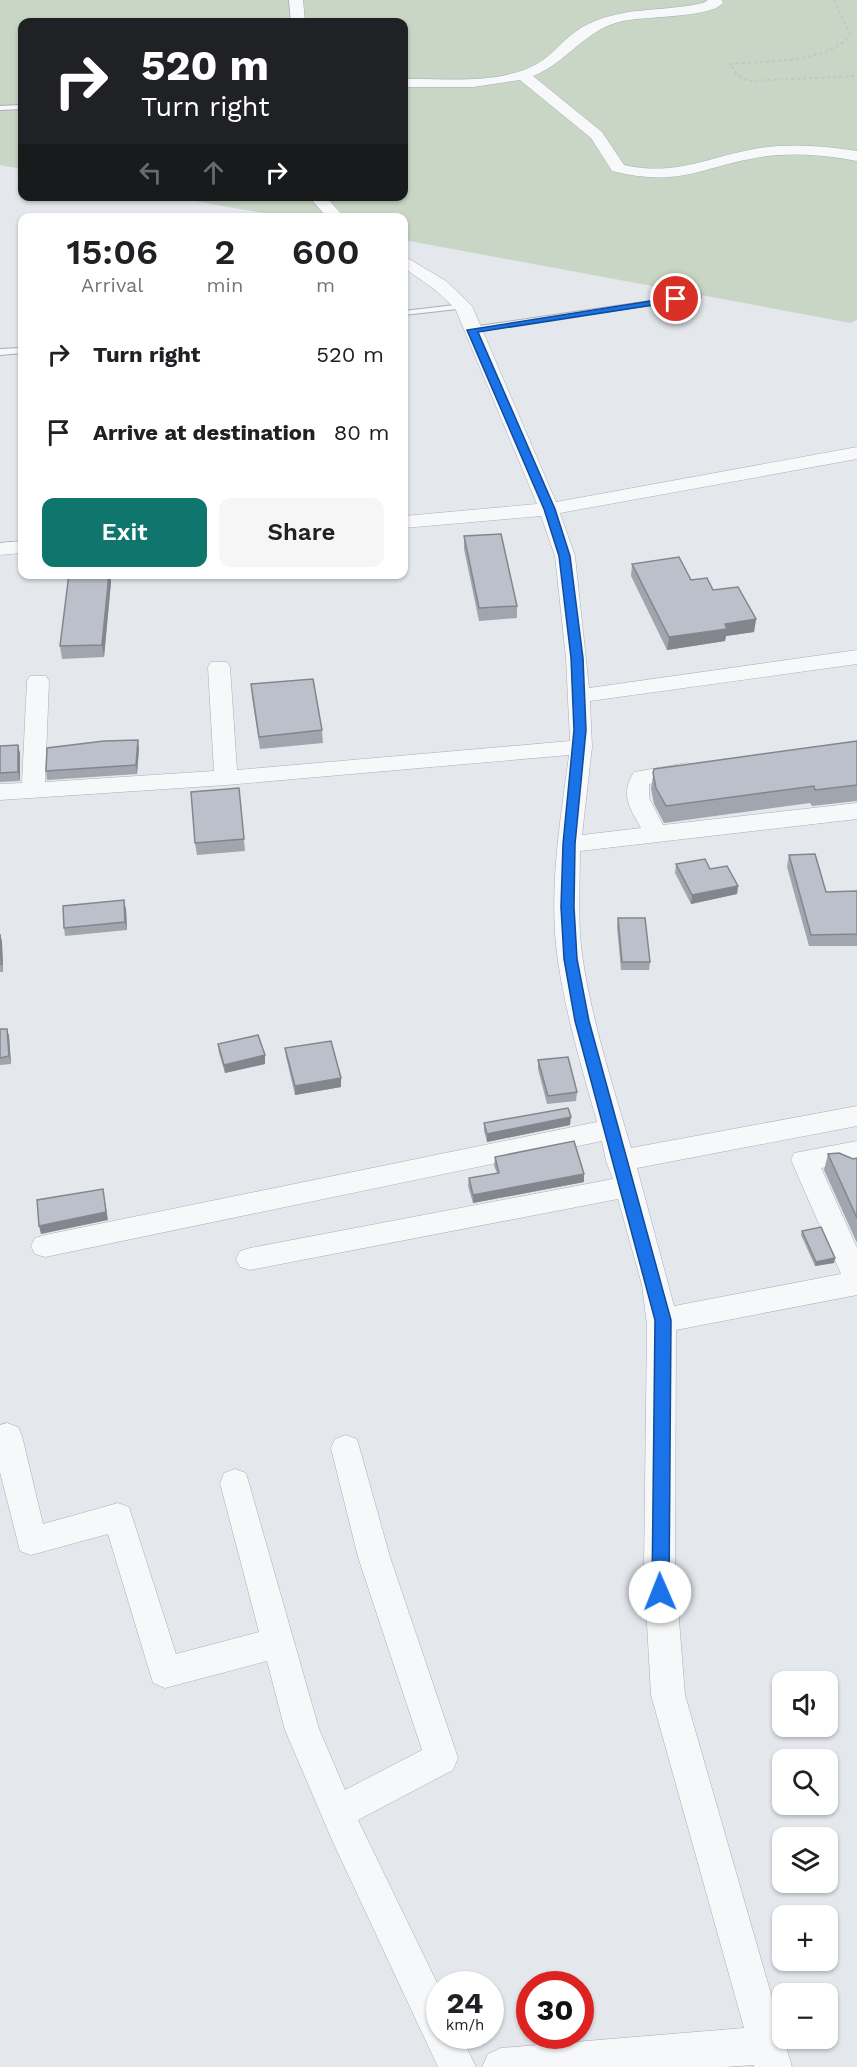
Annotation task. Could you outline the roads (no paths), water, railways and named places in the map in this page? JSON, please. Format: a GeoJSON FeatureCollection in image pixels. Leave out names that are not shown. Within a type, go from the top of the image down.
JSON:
{"type":"FeatureCollection","features":[{"type":"Feature","properties":{"kind":"street"},"geometry":{"type":"LineString","coordinates":[[296,0],[298,18]]}},
{"type":"Feature","properties":{"kind":"street"},"geometry":{"type":"LineString","coordinates":[[408,83],[490,80],[523,75],[541,68],[584,31],[598,24],[662,5],[711,6],[716,3],[715,0]]}},
{"type":"Feature","properties":{"kind":"street"},"geometry":{"type":"LineString","coordinates":[[523,75],[597,135],[618,168],[635,173],[650,175],[693,172],[748,155],[778,152],[817,151],[857,156]]}},
{"type":"Feature","properties":{"kind":"street"},"geometry":{"type":"LineString","coordinates":[[321,201],[332,213]]}},
{"type":"Feature","properties":{"kind":"street"},"geometry":{"type":"LineString","coordinates":[[408,264],[440,285],[467,318],[551,515],[565,556],[580,696],[580,747],[569,844],[567,907],[570,959],[582,1021],[623,1174],[656,1285],[663,1320],[660,1559],[662,1649],[668,1695],[770,2056],[501,2067]]}},
{"type":"Feature","properties":{"kind":"street"},"geometry":{"type":"LineString","coordinates":[[408,536],[551,515],[857,453]]}},
{"type":"Feature","properties":{"kind":"street"},"geometry":{"type":"LineString","coordinates":[[408,522],[551,515]]}},
{"type":"Feature","properties":{"kind":"street"},"geometry":{"type":"LineString","coordinates":[[0,549],[18,547]]}},
{"type":"Feature","properties":{"kind":"street"},"geometry":{"type":"LineString","coordinates":[[0,562],[18,560]]}},
{"type":"Feature","properties":{"kind":"street"},"geometry":{"type":"LineString","coordinates":[[580,696],[857,657]]}},
{"type":"Feature","properties":{"kind":"street"},"geometry":{"type":"LineString","coordinates":[[219,667],[226,778]]}},
{"type":"Feature","properties":{"kind":"street"},"geometry":{"type":"LineString","coordinates":[[33,789],[38,681]]}},
{"type":"Feature","properties":{"kind":"street"},"geometry":{"type":"LineString","coordinates":[[0,792],[226,778],[580,747]]}},
{"type":"Feature","properties":{"kind":"street"},"geometry":{"type":"LineString","coordinates":[[656,834],[635,793],[637,783],[642,777],[703,768]]}},
{"type":"Feature","properties":{"kind":"street"},"geometry":{"type":"LineString","coordinates":[[569,844],[857,811]]}},
{"type":"Feature","properties":{"kind":"street"},"geometry":{"type":"LineString","coordinates":[[250,1259],[623,1174],[857,1116]]}},
{"type":"Feature","properties":{"kind":"street"},"geometry":{"type":"LineString","coordinates":[[45,1246],[611,1129]]}},
{"type":"Feature","properties":{"kind":"street"},"geometry":{"type":"LineString","coordinates":[[663,1320],[857,1281],[804,1160],[857,1152]]}},
{"type":"Feature","properties":{"kind":"street"},"geometry":{"type":"LineString","coordinates":[[7,1436],[31,1541],[118,1517],[165,1672],[278,1643]]}},
{"type":"Feature","properties":{"kind":"street"},"geometry":{"type":"LineString","coordinates":[[338,1812],[441,1758],[374,1557],[346,1448]]}},
{"type":"Feature","properties":{"kind":"street"},"geometry":{"type":"LineString","coordinates":[[235,1483],[302,1730],[426,2000]]}},
{"type":"Feature","properties":{"kind":"street"},"geometry":{"type":"LineString","coordinates":[[448,2049],[457,2067]]}},
{"type":"Feature","properties":{"kind":"lane"},"geometry":{"type":"LineString","coordinates":[[0,108],[18,107]]}},
{"type":"Feature","properties":{"kind":"lane"},"geometry":{"type":"LineString","coordinates":[[408,313],[467,318],[698,296]]}},
{"type":"Feature","properties":{"kind":"lane"},"geometry":{"type":"LineString","coordinates":[[0,352],[18,351]]}}]}
